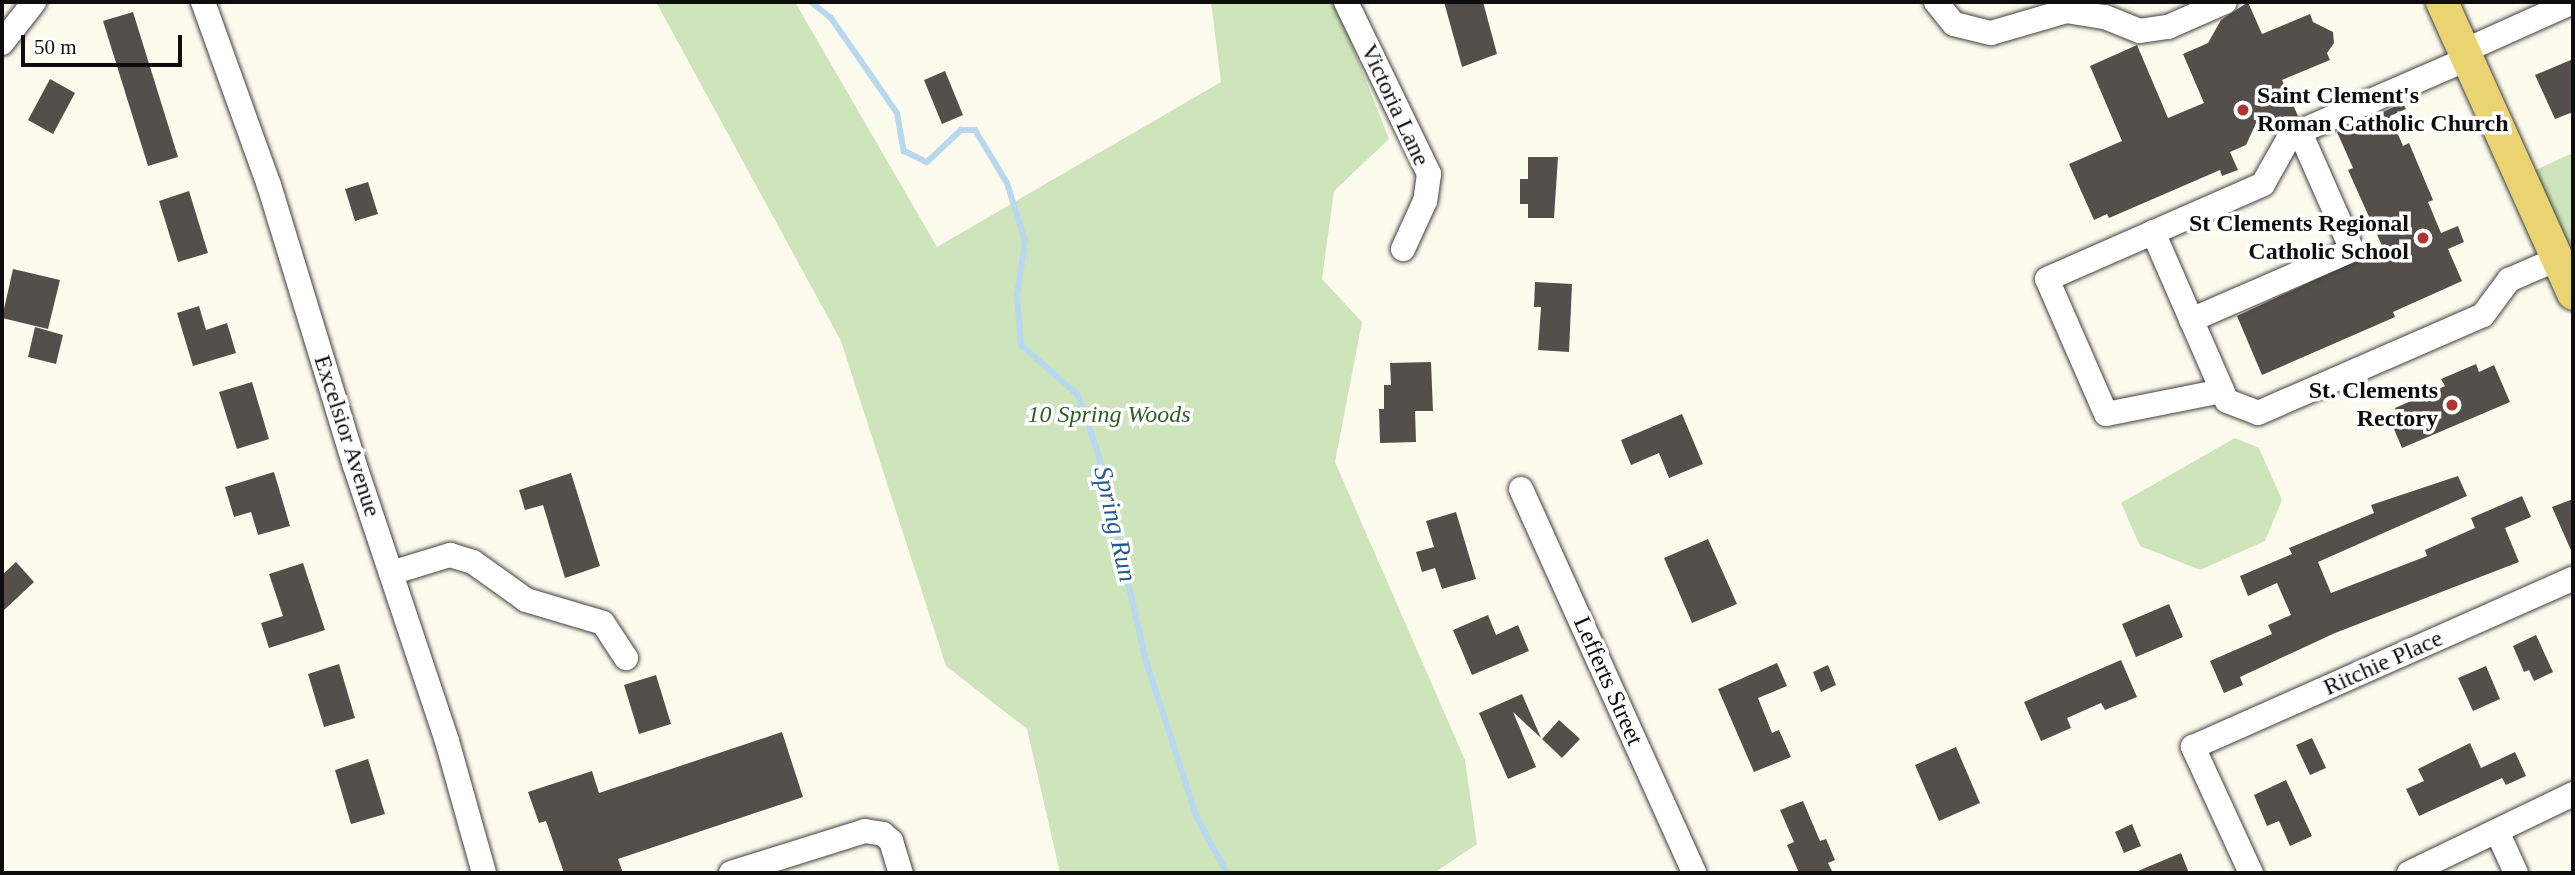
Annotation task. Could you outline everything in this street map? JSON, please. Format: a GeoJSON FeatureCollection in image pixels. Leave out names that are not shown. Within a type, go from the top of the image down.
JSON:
{"type":"FeatureCollection","features":[{"type":"Feature","properties":{"kind":"main road"},"geometry":{"type":"LineString","coordinates":[[2442,2],[2573,294]]}},
{"type":"Feature","properties":{"kind":"street"},"geometry":{"type":"LineString","coordinates":[[2,43],[34,2]]}},
{"type":"Feature","properties":{"kind":"street","name":"Excelsior Avenue"},"geometry":{"type":"LineString","coordinates":[[203,2],[269,185],[391,573],[447,741],[484,873]]}},
{"type":"Feature","properties":{"kind":"street","name":"Victoria Lane"},"geometry":{"type":"LineString","coordinates":[[1346,2],[1429,174],[1425,201],[1403,249]]}},
{"type":"Feature","properties":{"kind":"street"},"geometry":{"type":"LineString","coordinates":[[1936,2],[1954,24],[1991,33],[2066,10],[2105,17],[2138,31],[2168,27],[2225,2]]}},
{"type":"Feature","properties":{"kind":"street"},"geometry":{"type":"LineString","coordinates":[[2557,259],[2509,280],[2483,315],[2258,413],[2224,396],[2106,414],[2047,279],[2263,184],[2290,136],[2573,2]]}},
{"type":"Feature","properties":{"kind":"street"},"geometry":{"type":"LineString","coordinates":[[2192,320],[2352,250],[2300,132]]}},
{"type":"Feature","properties":{"kind":"street"},"geometry":{"type":"LineString","coordinates":[[2153,232],[2224,396]]}},
{"type":"Feature","properties":{"kind":"street","name":"Lefferts Street"},"geometry":{"type":"LineString","coordinates":[[1521,489],[1695,873]]}},
{"type":"Feature","properties":{"kind":"street"},"geometry":{"type":"LineString","coordinates":[[391,573],[450,555],[473,562],[526,600],[603,622],[626,658]]}},
{"type":"Feature","properties":{"kind":"street","name":"Ritchie Place"},"geometry":{"type":"LineString","coordinates":[[2251,873],[2193,747],[2573,579]]}},
{"type":"Feature","properties":{"kind":"street"},"geometry":{"type":"LineString","coordinates":[[2409,873],[2573,794]]}},
{"type":"Feature","properties":{"kind":"street"},"geometry":{"type":"LineString","coordinates":[[731,873],[865,831],[883,834],[891,841],[901,873]]}},
{"type":"Feature","properties":{"kind":"street"},"geometry":{"type":"LineString","coordinates":[[2497,831],[2516,873]]}},
{"type":"Feature","properties":{"kind":"green space","name":"10 Spring Woods"},"geometry":{"type":"Polygon","coordinates":[[[656,2],[795,2],[937,247],[1221,82],[1211,2],[1335,2],[1389,139],[1334,191],[1322,279],[1362,322],[1335,462],[1465,760],[1477,844],[1434,873],[1060,873],[1027,729],[946,666],[841,341],[656,2]]]}},
{"type":"Feature","properties":{"kind":"green space"},"geometry":{"type":"Polygon","coordinates":[[[2573,153],[2573,261],[2533,171],[2573,153]]]}},
{"type":"Feature","properties":{"kind":"green space"},"geometry":{"type":"Polygon","coordinates":[[[2235,438],[2259,448],[2282,500],[2265,541],[2200,570],[2140,546],[2121,503],[2235,438]]]}},
{"type":"Feature","properties":{"kind":"building"},"geometry":{"type":"Polygon","coordinates":[[[1444,2],[1483,2],[1497,54],[1462,67],[1444,2]]]}},
{"type":"Feature","properties":{"kind":"building","name":"Saint Clement's Roman Catholic Church"},"geometry":{"type":"Polygon","coordinates":[[[2248,2],[2262,34],[2310,14],[2313,22],[2333,32],[2334,43],[2327,53],[2330,60],[2282,80],[2298,116],[2274,126],[2258,119],[2246,145],[2230,152],[2238,170],[2222,176],[2220,170],[2109,218],[2107,214],[2094,220],[2069,164],[2122,141],[2090,66],[2137,45],[2168,118],[2204,103],[2183,54],[2208,43],[2221,20],[2248,2]]]}},
{"type":"Feature","properties":{"kind":"building"},"geometry":{"type":"Polygon","coordinates":[[[133,12],[178,157],[148,166],[103,21],[133,12]]]}},
{"type":"Feature","properties":{"kind":"building"},"geometry":{"type":"Polygon","coordinates":[[[2573,59],[2573,112],[2555,119],[2535,75],[2573,59]]]}},
{"type":"Feature","properties":{"kind":"building"},"geometry":{"type":"Polygon","coordinates":[[[945,71],[963,115],[942,124],[924,80],[945,71]]]}},
{"type":"Feature","properties":{"kind":"building"},"geometry":{"type":"Polygon","coordinates":[[[50,79],[75,93],[53,134],[28,120],[50,79]]]}},
{"type":"Feature","properties":{"kind":"building","name":"St Clements Regional Catholic School"},"geometry":{"type":"Polygon","coordinates":[[[2403,103],[2406,109],[2390,116],[2403,146],[2409,143],[2433,200],[2428,202],[2441,233],[2458,226],[2464,242],[2448,249],[2462,281],[2393,312],[2395,317],[2262,375],[2237,316],[2383,248],[2348,170],[2353,168],[2337,132],[2403,103]]]}},
{"type":"Feature","properties":{"kind":"building"},"geometry":{"type":"Polygon","coordinates":[[[1528,157],[1558,157],[1554,218],[1528,218],[1528,204],[1520,204],[1520,179],[1528,179],[1528,157]]]}},
{"type":"Feature","properties":{"kind":"building"},"geometry":{"type":"Polygon","coordinates":[[[368,182],[378,214],[355,221],[345,189],[368,182]]]}},
{"type":"Feature","properties":{"kind":"building"},"geometry":{"type":"Polygon","coordinates":[[[189,191],[208,253],[178,262],[159,201],[189,191]]]}},
{"type":"Feature","properties":{"kind":"building"},"geometry":{"type":"Polygon","coordinates":[[[13,269],[60,280],[48,329],[2,318],[13,269]]]}},
{"type":"Feature","properties":{"kind":"building"},"geometry":{"type":"Polygon","coordinates":[[[1535,282],[1572,284],[1569,352],[1538,350],[1541,307],[1534,307],[1535,282]]]}},
{"type":"Feature","properties":{"kind":"building"},"geometry":{"type":"Polygon","coordinates":[[[199,306],[206,330],[227,323],[236,353],[193,366],[177,313],[199,306]]]}},
{"type":"Feature","properties":{"kind":"building"},"geometry":{"type":"Polygon","coordinates":[[[35,327],[63,335],[56,364],[28,357],[35,327]]]}},
{"type":"Feature","properties":{"kind":"building"},"geometry":{"type":"Polygon","coordinates":[[[1431,362],[1433,411],[1415,411],[1416,442],[1380,443],[1379,409],[1384,409],[1384,385],[1391,385],[1390,363],[1431,362]]]}},
{"type":"Feature","properties":{"kind":"building","name":"St. Clements Rectory"},"geometry":{"type":"Polygon","coordinates":[[[2476,364],[2479,372],[2494,365],[2510,402],[2402,448],[2391,422],[2399,418],[2395,408],[2445,386],[2441,379],[2476,364]]]}},
{"type":"Feature","properties":{"kind":"building"},"geometry":{"type":"Polygon","coordinates":[[[252,382],[269,439],[237,449],[219,392],[252,382]]]}},
{"type":"Feature","properties":{"kind":"building"},"geometry":{"type":"Polygon","coordinates":[[[1682,414],[1703,464],[1669,478],[1659,453],[1631,465],[1621,440],[1682,414]]]}},
{"type":"Feature","properties":{"kind":"building"},"geometry":{"type":"Polygon","coordinates":[[[274,472],[290,526],[258,535],[251,512],[234,517],[225,487],[274,472]]]}},
{"type":"Feature","properties":{"kind":"building"},"geometry":{"type":"Polygon","coordinates":[[[571,473],[600,566],[565,578],[543,505],[525,510],[519,490],[571,473]]]}},
{"type":"Feature","properties":{"kind":"building"},"geometry":{"type":"Polygon","coordinates":[[[2458,476],[2467,496],[2318,562],[2331,593],[2427,556],[2425,550],[2475,528],[2471,518],[2522,496],[2531,517],[2505,528],[2519,562],[2335,633],[2240,677],[2243,685],[2224,693],[2210,661],[2272,634],[2268,625],[2291,615],[2277,583],[2248,596],[2240,576],[2292,554],[2289,548],[2374,513],[2371,505],[2458,476]]]}},
{"type":"Feature","properties":{"kind":"building"},"geometry":{"type":"Polygon","coordinates":[[[2573,499],[2573,555],[2552,507],[2573,499]]]}},
{"type":"Feature","properties":{"kind":"building"},"geometry":{"type":"Polygon","coordinates":[[[1456,512],[1476,579],[1442,589],[1435,568],[1422,572],[1416,552],[1434,547],[1426,521],[1456,512]]]}},
{"type":"Feature","properties":{"kind":"building"},"geometry":{"type":"Polygon","coordinates":[[[1708,539],[1737,604],[1692,623],[1664,558],[1708,539]]]}},
{"type":"Feature","properties":{"kind":"building"},"geometry":{"type":"Polygon","coordinates":[[[16,562],[34,582],[2,612],[2,575],[16,562]]]}},
{"type":"Feature","properties":{"kind":"building"},"geometry":{"type":"Polygon","coordinates":[[[303,563],[325,630],[269,648],[261,623],[283,616],[269,574],[303,563]]]}},
{"type":"Feature","properties":{"kind":"building"},"geometry":{"type":"Polygon","coordinates":[[[2169,604],[2183,637],[2136,657],[2122,624],[2169,604]]]}},
{"type":"Feature","properties":{"kind":"building"},"geometry":{"type":"Polygon","coordinates":[[[1488,615],[1496,635],[1518,625],[1529,651],[1472,675],[1453,630],[1488,615]]]}},
{"type":"Feature","properties":{"kind":"building"},"geometry":{"type":"Polygon","coordinates":[[[2536,635],[2553,672],[2534,681],[2529,670],[2524,672],[2513,646],[2536,635]]]}},
{"type":"Feature","properties":{"kind":"building"},"geometry":{"type":"Polygon","coordinates":[[[2121,660],[2137,697],[2105,710],[2101,703],[2067,718],[2071,728],[2041,741],[2024,702],[2121,660]]]}},
{"type":"Feature","properties":{"kind":"building"},"geometry":{"type":"Polygon","coordinates":[[[1777,663],[1787,686],[1758,698],[1772,733],[1779,730],[1791,757],[1754,772],[1718,689],[1777,663]]]}},
{"type":"Feature","properties":{"kind":"building"},"geometry":{"type":"Polygon","coordinates":[[[339,664],[355,718],[324,727],[308,674],[339,664]]]}},
{"type":"Feature","properties":{"kind":"building"},"geometry":{"type":"Polygon","coordinates":[[[1828,665],[1836,685],[1821,692],[1813,672],[1828,665]]]}},
{"type":"Feature","properties":{"kind":"building"},"geometry":{"type":"Polygon","coordinates":[[[2486,666],[2500,699],[2473,711],[2458,678],[2486,666]]]}},
{"type":"Feature","properties":{"kind":"building"},"geometry":{"type":"Polygon","coordinates":[[[656,675],[671,724],[639,734],[624,685],[656,675]]]}},
{"type":"Feature","properties":{"kind":"building"},"geometry":{"type":"Polygon","coordinates":[[[1522,694],[1541,738],[1513,712],[1536,767],[1508,779],[1479,713],[1522,694]]]}},
{"type":"Feature","properties":{"kind":"building"},"geometry":{"type":"Polygon","coordinates":[[[1559,720],[1580,739],[1562,758],[1542,739],[1559,720]]]}},
{"type":"Feature","properties":{"kind":"building"},"geometry":{"type":"Polygon","coordinates":[[[782,732],[803,797],[618,859],[623,873],[564,873],[546,821],[539,823],[528,792],[592,771],[599,793],[782,732]]]}},
{"type":"Feature","properties":{"kind":"building"},"geometry":{"type":"Polygon","coordinates":[[[2312,738],[2326,768],[2310,775],[2296,745],[2312,738]]]}},
{"type":"Feature","properties":{"kind":"building"},"geometry":{"type":"Polygon","coordinates":[[[2470,743],[2481,768],[2515,752],[2526,776],[2506,785],[2502,778],[2419,816],[2406,789],[2424,781],[2418,769],[2470,743]]]}},
{"type":"Feature","properties":{"kind":"building"},"geometry":{"type":"Polygon","coordinates":[[[1956,747],[1980,803],[1939,821],[1915,765],[1956,747]]]}},
{"type":"Feature","properties":{"kind":"building"},"geometry":{"type":"Polygon","coordinates":[[[368,759],[385,814],[351,824],[335,770],[368,759]]]}},
{"type":"Feature","properties":{"kind":"building"},"geometry":{"type":"Polygon","coordinates":[[[2286,780],[2312,836],[2290,846],[2279,821],[2267,826],[2254,795],[2286,780]]]}},
{"type":"Feature","properties":{"kind":"building"},"geometry":{"type":"Polygon","coordinates":[[[1803,801],[1820,841],[1826,839],[1835,860],[1828,863],[1833,873],[1799,873],[1787,845],[1794,842],[1780,810],[1803,801]]]}},
{"type":"Feature","properties":{"kind":"building"},"geometry":{"type":"Polygon","coordinates":[[[2132,824],[2141,846],[2124,853],[2115,832],[2132,824]]]}},
{"type":"Feature","properties":{"kind":"building"},"geometry":{"type":"Polygon","coordinates":[[[2181,853],[2189,873],[2133,873],[2181,853]]]}},
{"type":"Feature","properties":{"kind":"waterway","name":"Spring Run"},"geometry":{"type":"LineString","coordinates":[[811,2],[831,18],[897,113],[904,151],[927,162],[961,130],[975,130],[1007,183],[1025,241],[1017,296],[1021,345],[1078,395],[1098,453],[1146,661],[1197,818],[1227,873]]}},
{"type":"Feature","properties":{"kind":"place","name":"Saint Clement's Roman Catholic Church"},"geometry":{"type":"Point","coordinates":[2243,110]}},
{"type":"Feature","properties":{"kind":"place","name":"St Clements Regional Catholic School"},"geometry":{"type":"Point","coordinates":[2423,238]}},
{"type":"Feature","properties":{"kind":"place","name":"St. Clements Rectory"},"geometry":{"type":"Point","coordinates":[2452,405]}}]}
